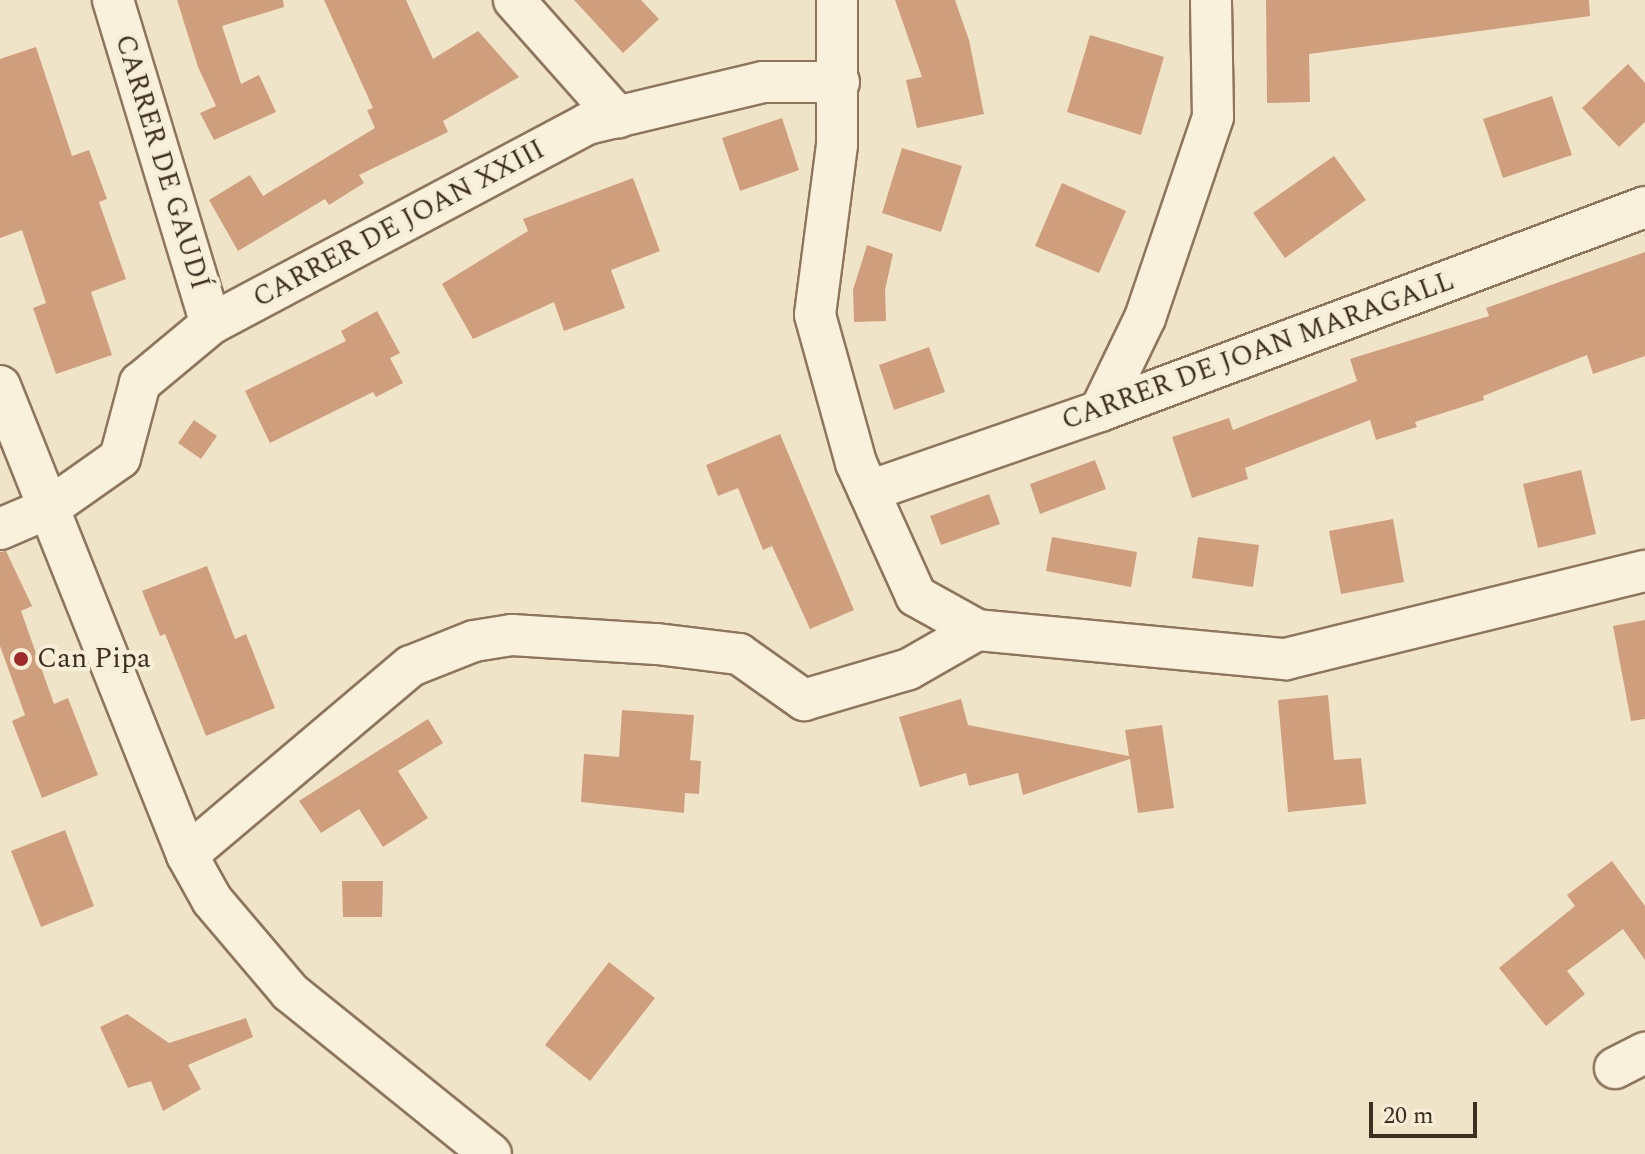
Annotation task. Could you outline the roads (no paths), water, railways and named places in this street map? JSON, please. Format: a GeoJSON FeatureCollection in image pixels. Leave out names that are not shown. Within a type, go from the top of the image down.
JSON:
{"type":"FeatureCollection","features":[{"type":"Feature","properties":{"kind":"street","name":"CARRER DE GAUDÍ"},"geometry":{"type":"LineString","coordinates":[[113,0],[211,324]]}},
{"type":"Feature","properties":{"kind":"street"},"geometry":{"type":"LineString","coordinates":[[514,0],[618,117]]}},
{"type":"Feature","properties":{"kind":"street"},"geometry":{"type":"LineString","coordinates":[[837,0],[837,145],[815,315],[856,463],[916,596],[977,630],[1286,659],[1645,571]]}},
{"type":"Feature","properties":{"kind":"street"},"geometry":{"type":"LineString","coordinates":[[1100,411],[1145,318],[1213,117],[1211,0]]}},
{"type":"Feature","properties":{"kind":"street","name":"CARRER DE JOAN XXIII"},"geometry":{"type":"LineString","coordinates":[[0,529],[49,508],[120,458],[140,383],[211,324],[587,124],[763,82],[839,82]]}},
{"type":"Feature","properties":{"kind":"street","name":"CARRER DE JOAN MARAGALL"},"geometry":{"type":"LineString","coordinates":[[869,491],[1100,411],[1645,207]]}},
{"type":"Feature","properties":{"kind":"street"},"geometry":{"type":"LineString","coordinates":[[0,386],[187,855],[212,900],[290,992],[491,1154]]}},
{"type":"Feature","properties":{"kind":"street"},"geometry":{"type":"LineString","coordinates":[[187,855],[411,666],[474,641],[512,635],[657,644],[739,654],[804,700],[909,669],[977,630]]}},
{"type":"Feature","properties":{"kind":"place","name":"Can Pipa"},"geometry":{"type":"Point","coordinates":[21,659]}}]}
